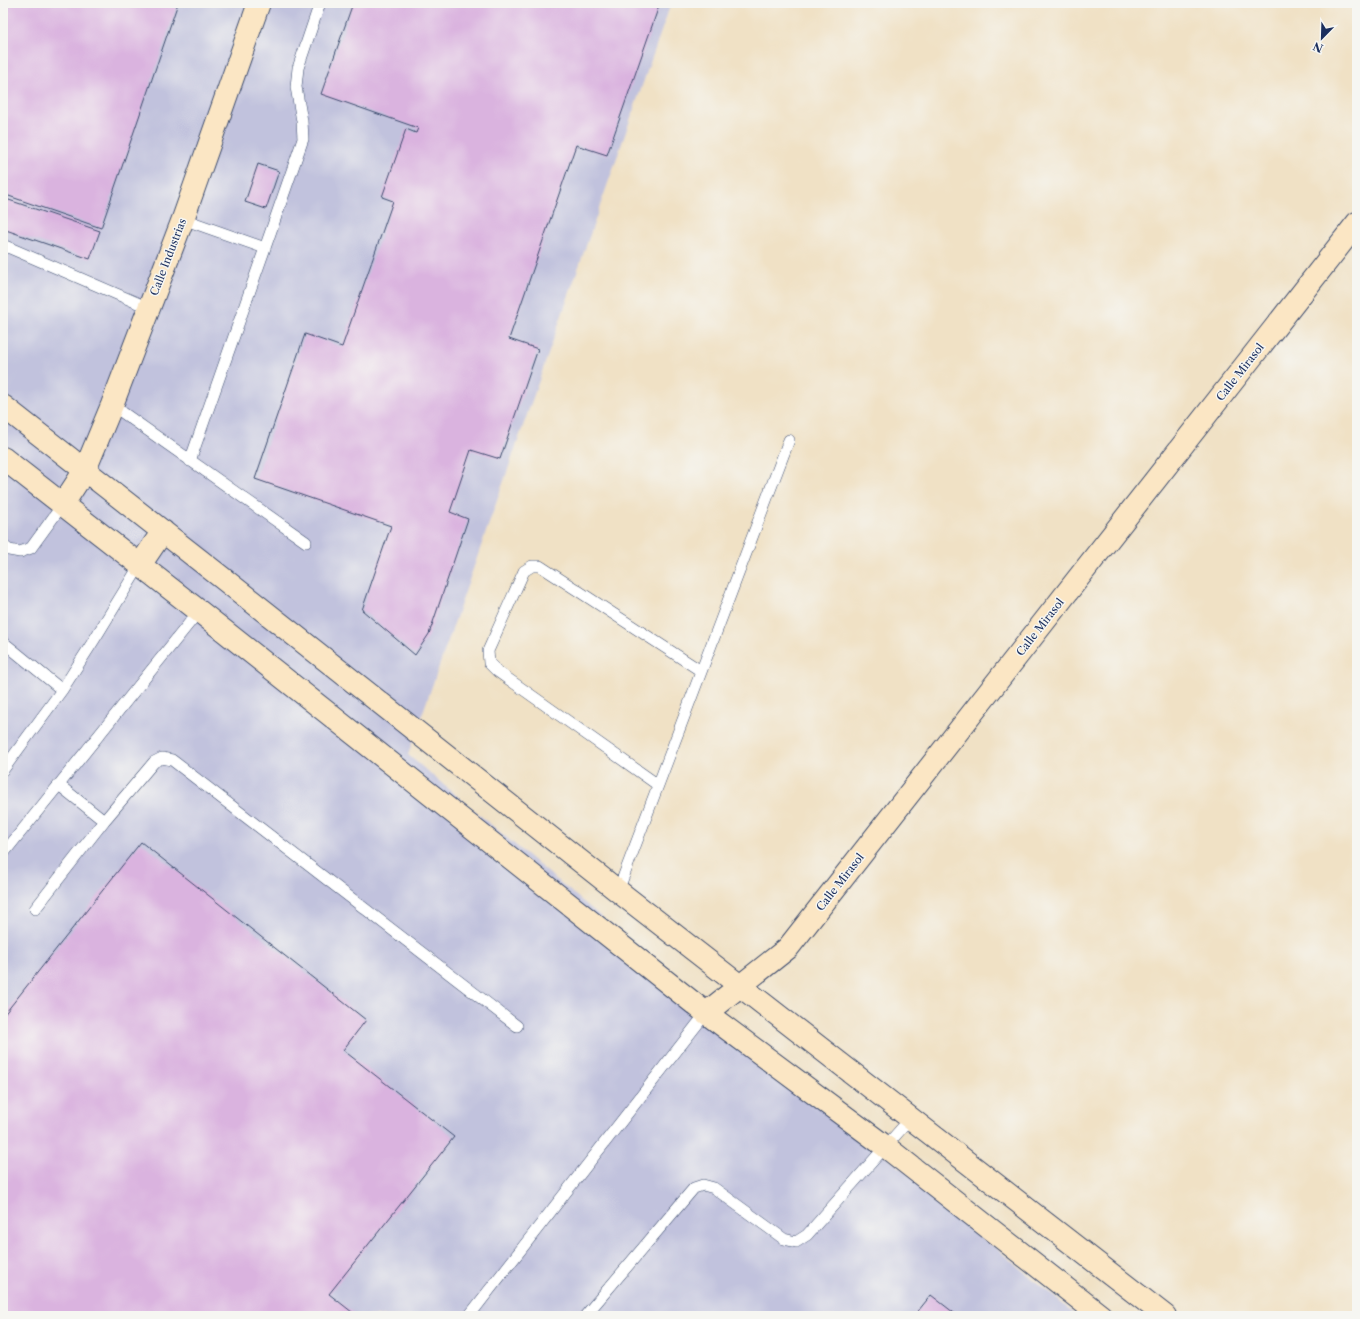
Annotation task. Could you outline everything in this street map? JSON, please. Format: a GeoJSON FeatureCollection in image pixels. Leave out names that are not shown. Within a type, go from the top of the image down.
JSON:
{"type":"FeatureCollection","features":[{"type":"Feature","properties":{"kind":"main road","name":"Calle Industrias"},"geometry":{"type":"LineString","coordinates":[[63,504],[85,470],[112,405],[183,218],[259,3]]}},
{"type":"Feature","properties":{"kind":"main road","name":"Calle Mirasol"},"geometry":{"type":"LineString","coordinates":[[706,1013],[788,948],[1357,223]]}},
{"type":"Feature","properties":{"kind":"main road"},"geometry":{"type":"LineString","coordinates":[[3,406],[618,891],[1165,1316]]}},
{"type":"Feature","properties":{"kind":"main road"},"geometry":{"type":"LineString","coordinates":[[3,458],[199,611],[706,1013],[886,1147],[1101,1316]]}},
{"type":"Feature","properties":{"kind":"main road"},"geometry":{"type":"LineString","coordinates":[[140,565],[163,531]]}},
{"type":"Feature","properties":{"kind":"lane"},"geometry":{"type":"LineString","coordinates":[[190,461],[303,139],[302,121],[296,87],[298,68],[320,3]]}},
{"type":"Feature","properties":{"kind":"lane"},"geometry":{"type":"LineString","coordinates":[[183,218],[265,248]]}},
{"type":"Feature","properties":{"kind":"lane"},"geometry":{"type":"LineString","coordinates":[[3,245],[149,308]]}},
{"type":"Feature","properties":{"kind":"lane"},"geometry":{"type":"LineString","coordinates":[[112,405],[306,542]]}},
{"type":"Feature","properties":{"kind":"lane"},"geometry":{"type":"LineString","coordinates":[[618,891],[789,440]]}},
{"type":"Feature","properties":{"kind":"lane"},"geometry":{"type":"LineString","coordinates":[[3,545],[10,550],[20,552],[31,548],[63,504]]}},
{"type":"Feature","properties":{"kind":"lane"},"geometry":{"type":"LineString","coordinates":[[3,770],[62,690],[140,565]]}},
{"type":"Feature","properties":{"kind":"lane"},"geometry":{"type":"LineString","coordinates":[[658,785],[497,672],[489,663],[488,651],[524,571],[532,566],[540,566],[701,672]]}},
{"type":"Feature","properties":{"kind":"lane"},"geometry":{"type":"LineString","coordinates":[[3,854],[199,611]]}},
{"type":"Feature","properties":{"kind":"lane"},"geometry":{"type":"LineString","coordinates":[[3,642],[62,690]]}},
{"type":"Feature","properties":{"kind":"lane"},"geometry":{"type":"LineString","coordinates":[[35,909],[104,820],[154,762],[162,758],[172,760],[517,1026]]}},
{"type":"Feature","properties":{"kind":"lane"},"geometry":{"type":"LineString","coordinates":[[59,785],[104,820]]}},
{"type":"Feature","properties":{"kind":"lane"},"geometry":{"type":"LineString","coordinates":[[469,1316],[706,1013]]}},
{"type":"Feature","properties":{"kind":"lane"},"geometry":{"type":"LineString","coordinates":[[585,1316],[694,1188],[703,1185],[714,1188],[784,1239],[796,1242],[807,1235],[910,1119]]}},
{"type":"Feature","properties":{"kind":"shaded area"},"geometry":{"type":"Polygon","coordinates":[[[3,3],[671,3],[408,755],[1077,1316],[3,1316],[3,3]]]}},
{"type":"Feature","properties":{"kind":"building"},"geometry":{"type":"Polygon","coordinates":[[[3,3],[178,3],[101,228],[3,194],[3,3]]]}},
{"type":"Feature","properties":{"kind":"building"},"geometry":{"type":"Polygon","coordinates":[[[353,3],[660,3],[607,155],[576,145],[509,339],[538,349],[500,459],[471,450],[450,512],[468,519],[429,634],[415,655],[362,610],[391,526],[255,479],[305,334],[342,347],[393,201],[382,197],[406,129],[416,133],[418,128],[321,94],[353,3]]]}},
{"type":"Feature","properties":{"kind":"building"},"geometry":{"type":"Polygon","coordinates":[[[258,164],[279,171],[266,209],[245,202],[258,164]]]}},
{"type":"Feature","properties":{"kind":"building"},"geometry":{"type":"Polygon","coordinates":[[[3,198],[100,231],[90,259],[3,229],[3,198]]]}},
{"type":"Feature","properties":{"kind":"building"},"geometry":{"type":"Polygon","coordinates":[[[141,842],[366,1020],[343,1050],[454,1137],[329,1294],[357,1316],[3,1316],[3,1016],[141,842]]]}},
{"type":"Feature","properties":{"kind":"building"},"geometry":{"type":"Polygon","coordinates":[[[931,1295],[958,1316],[914,1316],[931,1295]]]}}]}
